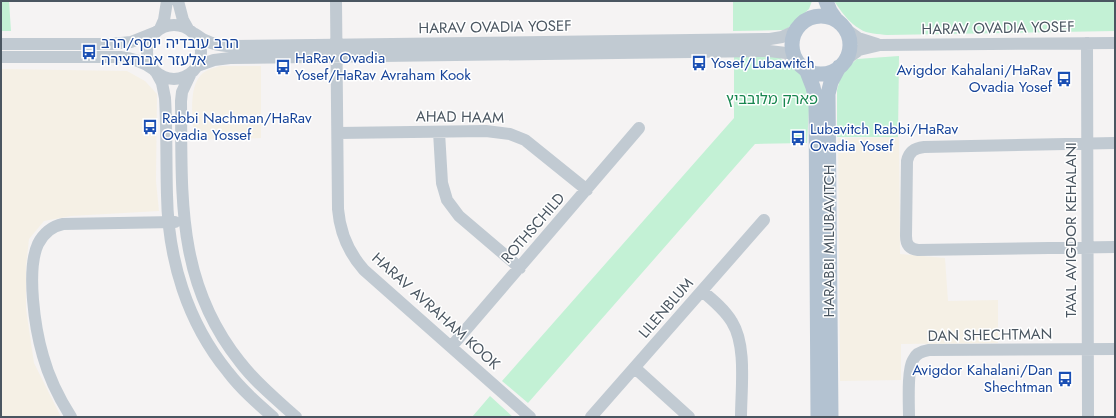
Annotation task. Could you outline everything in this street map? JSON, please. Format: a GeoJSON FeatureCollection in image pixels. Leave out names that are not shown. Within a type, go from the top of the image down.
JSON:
{"type":"FeatureCollection","features":[{"type":"Feature","properties":{"kind":"main road"},"geometry":{"type":"LineString","coordinates":[[818,1],[813,12],[802,25],[792,44],[794,53],[801,64],[814,73],[823,74],[832,72],[842,63],[849,53],[850,43],[848,35],[830,12],[826,1]]}},
{"type":"Feature","properties":{"kind":"main road"},"geometry":{"type":"LineString","coordinates":[[802,25],[814,17],[824,16],[832,18],[841,25]]}},
{"type":"Feature","properties":{"kind":"main road","name":"HARABBI MILUBAVITCH"},"geometry":{"type":"LineString","coordinates":[[831,417],[828,94],[831,82],[842,63]]}},
{"type":"Feature","properties":{"kind":"main road","name":"HARABBI MILUBAVITCH"},"geometry":{"type":"LineString","coordinates":[[801,64],[813,87],[816,100],[818,417]]}},
{"type":"Feature","properties":{"kind":"street"},"geometry":{"type":"LineString","coordinates":[[167,1],[164,20],[150,40],[147,48],[148,59],[163,85],[165,98],[168,222],[172,251],[178,275],[194,319],[216,356],[228,372],[267,415],[277,400]]}},
{"type":"Feature","properties":{"kind":"street"},"geometry":{"type":"LineString","coordinates":[[178,1],[182,16],[199,41],[201,52],[182,92],[181,101],[182,195],[184,221],[193,271],[200,292],[228,347],[253,377],[296,417]]}},
{"type":"Feature","properties":{"kind":"street","name":"HARAV AVRAHAM KOOK"},"geometry":{"type":"LineString","coordinates":[[336,1],[339,217],[342,233],[348,248],[364,270],[530,417]]}},
{"type":"Feature","properties":{"kind":"street"},"geometry":{"type":"LineString","coordinates":[[1,44],[116,44],[140,39],[158,30],[174,25],[192,32]]}},
{"type":"Feature","properties":{"kind":"street","name":"HARAV OVADIA YOSEF"},"geometry":{"type":"LineString","coordinates":[[194,69],[206,62],[226,58],[337,51],[770,39],[782,37],[802,25]]}},
{"type":"Feature","properties":{"kind":"street","name":"HARAV OVADIA YOSEF"},"geometry":{"type":"LineString","coordinates":[[841,25],[858,38],[880,45]]}},
{"type":"Feature","properties":{"kind":"street","name":"HARAV OVADIA YOSEF"},"geometry":{"type":"LineString","coordinates":[[192,32],[206,41],[224,46],[337,51],[771,51],[788,54],[801,64]]}},
{"type":"Feature","properties":{"kind":"street","name":"HARAV OVADIA YOSEF"},"geometry":{"type":"LineString","coordinates":[[842,63],[859,50],[880,45],[1115,42]]}},
{"type":"Feature","properties":{"kind":"street","name":"TA'AL AVIGDOR KEHALANI"},"geometry":{"type":"LineString","coordinates":[[1087,43],[1088,417]]}},
{"type":"Feature","properties":{"kind":"street"},"geometry":{"type":"LineString","coordinates":[[1,57],[131,58],[139,61],[166,78],[174,79],[181,78],[194,69]]}},
{"type":"Feature","properties":{"kind":"street","name":"ROTHSCHILD"},"geometry":{"type":"LineString","coordinates":[[451,347],[639,128]]}},
{"type":"Feature","properties":{"kind":"street"},"geometry":{"type":"LineString","coordinates":[[439,132],[442,183],[447,200],[457,213],[520,268]]}},
{"type":"Feature","properties":{"kind":"street","name":"AHAD HAAM"},"geometry":{"type":"LineString","coordinates":[[338,133],[493,132],[515,136],[530,143],[587,190]]}},
{"type":"Feature","properties":{"kind":"street"},"geometry":{"type":"LineString","coordinates":[[1115,143],[918,148],[911,151],[907,161],[906,207],[907,244],[918,250],[1115,247]]}},
{"type":"Feature","properties":{"kind":"street","name":"LILENBLUM"},"geometry":{"type":"LineString","coordinates":[[592,417],[764,220]]}},
{"type":"Feature","properties":{"kind":"street"},"geometry":{"type":"LineString","coordinates":[[71,417],[51,379],[37,334],[33,311],[32,287],[34,256],[38,244],[48,230],[63,224],[184,221]]}},
{"type":"Feature","properties":{"kind":"street"},"geometry":{"type":"LineString","coordinates":[[702,291],[728,316],[739,337],[742,356],[741,417]]}},
{"type":"Feature","properties":{"kind":"street","name":"DAN SHECHTMAN"},"geometry":{"type":"LineString","coordinates":[[909,417],[910,369],[912,360],[922,351],[1115,349]]}},
{"type":"Feature","properties":{"kind":"street"},"geometry":{"type":"LineString","coordinates":[[635,368],[689,417]]}},
{"type":"Feature","properties":{"kind":"green space"},"geometry":{"type":"Polygon","coordinates":[[[1,1],[9,1],[11,31],[1,31],[1,1]]]}},
{"type":"Feature","properties":{"kind":"green space"},"geometry":{"type":"Polygon","coordinates":[[[733,1],[812,1],[809,9],[788,28],[783,30],[733,31],[733,1]]]}},
{"type":"Feature","properties":{"kind":"green space"},"geometry":{"type":"Polygon","coordinates":[[[834,1],[1115,1],[1115,31],[877,34],[863,31],[852,24],[834,1]]]}},
{"type":"Feature","properties":{"kind":"green space","name":"פארק מלובביץ"},"geometry":{"type":"Polygon","coordinates":[[[771,56],[780,58],[791,64],[803,75],[810,93],[807,143],[755,144],[528,403],[502,381],[734,118],[734,57],[771,56]]]}},
{"type":"Feature","properties":{"kind":"green space"},"geometry":{"type":"Polygon","coordinates":[[[899,56],[898,137],[837,137],[837,90],[842,72],[857,59],[899,56]]]}},
{"type":"Feature","properties":{"kind":"green space"},"geometry":{"type":"Polygon","coordinates":[[[490,396],[513,417],[472,417],[490,396]]]}},
{"type":"Feature","properties":{"kind":"sand"},"geometry":{"type":"Polygon","coordinates":[[[220,66],[261,66],[261,138],[194,140],[192,104],[195,86],[203,73],[220,66]]]}},
{"type":"Feature","properties":{"kind":"sand"},"geometry":{"type":"Polygon","coordinates":[[[1,69],[127,71],[145,81],[157,94],[156,181],[159,211],[71,216],[44,221],[29,239],[26,267],[26,309],[34,363],[61,417],[1,417],[1,69]]]}},
{"type":"Feature","properties":{"kind":"sand"},"geometry":{"type":"Polygon","coordinates":[[[899,137],[900,254],[945,258],[948,301],[998,300],[998,343],[901,344],[901,380],[840,381],[838,138],[899,137]]]}},
{"type":"Feature","properties":{"kind":"place","name":"הרב עובדיה יוסף/הרב אלעזר אבוחצירה"},"geometry":{"type":"Point","coordinates":[89,52]}},
{"type":"Feature","properties":{"kind":"place","name":"Yosef/Lubawitch"},"geometry":{"type":"Point","coordinates":[699,63]}},
{"type":"Feature","properties":{"kind":"place","name":"HaRav Ovadia Yosef/HaRav Avraham Kook"},"geometry":{"type":"Point","coordinates":[283,67]}},
{"type":"Feature","properties":{"kind":"place","name":"Avigdor Kahalani/HaRav Ovadia Yosef"},"geometry":{"type":"Point","coordinates":[1064,79]}},
{"type":"Feature","properties":{"kind":"place","name":"Rabbi Nachman/HaRav Ovadia Yossef"},"geometry":{"type":"Point","coordinates":[150,127]}},
{"type":"Feature","properties":{"kind":"place","name":"Lubavitch Rabbi/HaRav Ovadia Yosef"},"geometry":{"type":"Point","coordinates":[798,138]}},
{"type":"Feature","properties":{"kind":"place","name":"Avigdor Kahalani/Dan Shechtman"},"geometry":{"type":"Point","coordinates":[1065,379]}}]}
